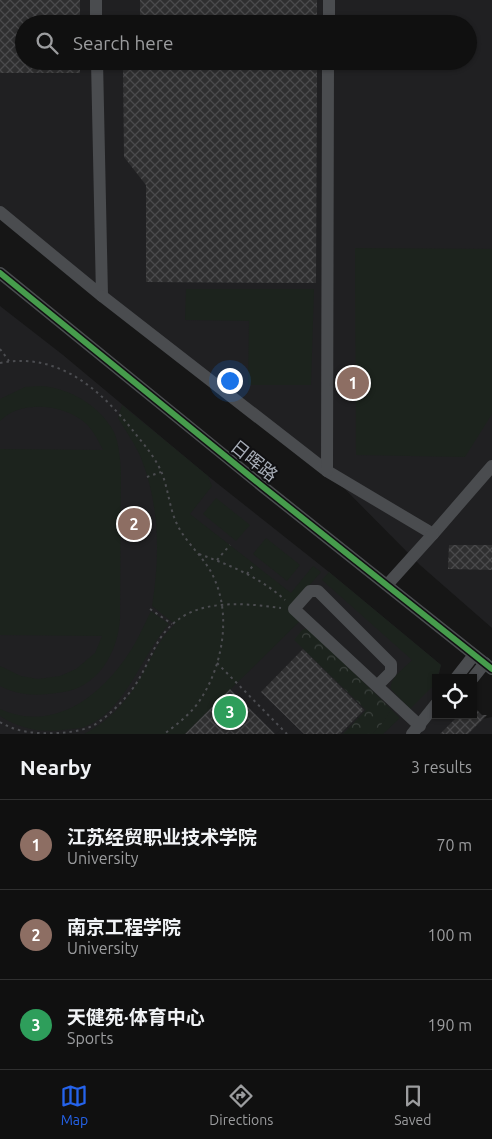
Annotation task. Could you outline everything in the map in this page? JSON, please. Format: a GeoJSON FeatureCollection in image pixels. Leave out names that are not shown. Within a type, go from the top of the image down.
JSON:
{"type":"FeatureCollection","features":[{"type":"Feature","properties":{"kind":"street"},"geometry":{"type":"LineString","coordinates":[[96,0],[96,15]]}},
{"type":"Feature","properties":{"kind":"street"},"geometry":{"type":"LineString","coordinates":[[329,0],[329,15]]}},
{"type":"Feature","properties":{"kind":"street"},"geometry":{"type":"LineString","coordinates":[[97,70],[102,296]]}},
{"type":"Feature","properties":{"kind":"street"},"geometry":{"type":"LineString","coordinates":[[327,471],[328,70]]}},
{"type":"Feature","properties":{"kind":"street"},"geometry":{"type":"LineString","coordinates":[[0,212],[102,296],[327,471],[433,534]]}},
{"type":"Feature","properties":{"kind":"street","name":"日晖路"},"geometry":{"type":"LineString","coordinates":[[0,273],[262,486],[489,666]]}},
{"type":"Feature","properties":{"kind":"street"},"geometry":{"type":"LineString","coordinates":[[387,585],[492,466]]}},
{"type":"Feature","properties":{"kind":"street"},"geometry":{"type":"LineString","coordinates":[[377,686],[391,672],[391,664],[318,591],[310,591],[294,609],[377,686],[416,730]]}},
{"type":"Feature","properties":{"kind":"street"},"geometry":{"type":"LineString","coordinates":[[459,674],[474,655]]}},
{"type":"Feature","properties":{"kind":"street"},"geometry":{"type":"LineString","coordinates":[[477,675],[489,666]]}},
{"type":"Feature","properties":{"kind":"street"},"geometry":{"type":"LineString","coordinates":[[416,730],[432,709]]}},
{"type":"Feature","properties":{"kind":"street"},"geometry":{"type":"LineString","coordinates":[[416,730],[432,717]]}},
{"type":"Feature","properties":{"kind":"path"},"geometry":{"type":"LineString","coordinates":[[0,349],[9,361]]}},
{"type":"Feature","properties":{"kind":"path"},"geometry":{"type":"LineString","coordinates":[[0,363],[9,361],[36,362],[56,367],[75,376],[106,399],[124,418],[152,454],[162,472],[175,520],[181,533],[214,576],[222,605],[223,633],[217,663],[202,698],[190,712],[164,734]]}},
{"type":"Feature","properties":{"kind":"path"},"geometry":{"type":"LineString","coordinates":[[147,477],[162,472]]}},
{"type":"Feature","properties":{"kind":"path"},"geometry":{"type":"LineString","coordinates":[[217,560],[230,545]]}},
{"type":"Feature","properties":{"kind":"path"},"geometry":{"type":"LineString","coordinates":[[198,554],[217,560],[247,574],[281,596],[294,609]]}},
{"type":"Feature","properties":{"kind":"path"},"geometry":{"type":"LineString","coordinates":[[247,574],[254,564]]}},
{"type":"Feature","properties":{"kind":"path"},"geometry":{"type":"LineString","coordinates":[[0,722],[18,730],[36,734],[83,730],[94,725],[118,705],[140,678],[156,643],[172,624],[188,614],[222,605],[255,604],[294,609]]}},
{"type":"Feature","properties":{"kind":"path"},"geometry":{"type":"LineString","coordinates":[[150,608],[172,624]]}},
{"type":"Feature","properties":{"kind":"path"},"geometry":{"type":"LineString","coordinates":[[217,663],[287,734]]}},
{"type":"Feature","properties":{"kind":"shaded area"},"geometry":{"type":"Polygon","coordinates":[[[0,0],[492,0],[492,628],[420,565],[327,471],[0,217],[0,0]]]}},
{"type":"Feature","properties":{"kind":"shaded area"},"geometry":{"type":"Polygon","coordinates":[[[0,306],[63,355],[208,476],[329,572],[441,665],[439,674],[432,674],[432,719],[477,719],[477,717],[482,719],[492,717],[492,734],[0,734],[0,306]]]}},
{"type":"Feature","properties":{"kind":"green space"},"geometry":{"type":"Polygon","coordinates":[[[355,248],[492,249],[492,414],[465,457],[356,455],[355,248]]]}},
{"type":"Feature","properties":{"kind":"green space"},"geometry":{"type":"Polygon","coordinates":[[[186,289],[314,289],[311,385],[248,385],[249,321],[185,320],[186,289]]]}},
{"type":"Feature","properties":{"kind":"green space"},"geometry":{"type":"Polygon","coordinates":[[[41,386],[63,390],[83,400],[101,414],[116,437],[121,471],[120,619],[113,651],[94,677],[72,690],[36,695],[18,693],[0,686],[0,666],[21,676],[38,679],[60,676],[76,669],[95,653],[102,636],[0,635],[0,449],[103,450],[87,425],[80,419],[61,410],[39,407],[28,408],[18,410],[0,421],[0,399],[25,387],[41,386]]]}},
{"type":"Feature","properties":{"kind":"green space"},"geometry":{"type":"Polygon","coordinates":[[[122,405],[208,476],[212,486],[190,514],[291,593],[313,566],[321,572],[288,610],[300,621],[185,734],[84,734],[102,723],[125,700],[138,683],[160,642],[175,624],[152,606],[157,550],[155,513],[152,494],[141,458],[118,418],[122,405]]]}},
{"type":"Feature","properties":{"kind":"green space"},"geometry":{"type":"Polygon","coordinates":[[[216,498],[250,525],[236,541],[203,514],[216,498]]]}},
{"type":"Feature","properties":{"kind":"green space"},"geometry":{"type":"Polygon","coordinates":[[[266,538],[300,565],[287,581],[253,554],[266,538]]]}},
{"type":"Feature","properties":{"kind":"green space"},"geometry":{"type":"Polygon","coordinates":[[[329,572],[441,665],[438,674],[432,674],[432,687],[410,709],[391,689],[391,685],[395,677],[412,660],[322,580],[329,572]]]}},
{"type":"Feature","properties":{"kind":"green space"},"geometry":{"type":"Polygon","coordinates":[[[151,611],[169,624],[121,698],[96,721],[81,728],[45,731],[14,724],[0,716],[0,709],[19,715],[37,717],[54,714],[71,708],[86,699],[113,674],[125,659],[151,611]]]}},
{"type":"Feature","properties":{"kind":"green space"},"geometry":{"type":"Polygon","coordinates":[[[308,628],[391,709],[381,725],[371,734],[343,734],[366,710],[294,640],[302,630],[308,628]]]}},
{"type":"Feature","properties":{"kind":"green space"},"geometry":{"type":"Polygon","coordinates":[[[391,709],[400,718],[383,734],[371,734],[381,725],[391,709]]]}},
{"type":"Feature","properties":{"kind":"building"},"geometry":{"type":"Polygon","coordinates":[[[0,0],[80,0],[80,15],[15,15],[15,70],[80,70],[80,73],[0,73],[0,0]]]}},
{"type":"Feature","properties":{"kind":"building"},"geometry":{"type":"Polygon","coordinates":[[[140,0],[317,0],[317,15],[140,15],[140,0]]]}},
{"type":"Feature","properties":{"kind":"building"},"geometry":{"type":"Polygon","coordinates":[[[123,70],[317,70],[316,283],[146,282],[146,185],[124,157],[123,70]]]}},
{"type":"Feature","properties":{"kind":"building"},"geometry":{"type":"Polygon","coordinates":[[[449,545],[492,545],[492,570],[448,569],[449,545]]]}},
{"type":"Feature","properties":{"kind":"building"},"geometry":{"type":"Polygon","coordinates":[[[303,649],[364,710],[340,734],[304,734],[261,692],[303,649]]]}},
{"type":"Feature","properties":{"kind":"building"},"geometry":{"type":"Polygon","coordinates":[[[230,689],[275,734],[185,734],[230,689]]]}},
{"type":"Feature","properties":{"kind":"building"},"geometry":{"type":"Polygon","coordinates":[[[477,710],[482,715],[487,715],[468,734],[440,734],[455,719],[477,719],[477,710]]]}},
{"type":"Feature","properties":{"kind":"cycle path"},"geometry":{"type":"LineString","coordinates":[[0,273],[262,486],[492,669]]}},
{"type":"Feature","properties":{"kind":"place","name":"江苏经贸职业技术学院"},"geometry":{"type":"Point","coordinates":[353,383]}},
{"type":"Feature","properties":{"kind":"place","name":"南京工程学院"},"geometry":{"type":"Point","coordinates":[134,524]}},
{"type":"Feature","properties":{"kind":"place","name":"天健苑·体育中心"},"geometry":{"type":"Point","coordinates":[230,712]}}]}
